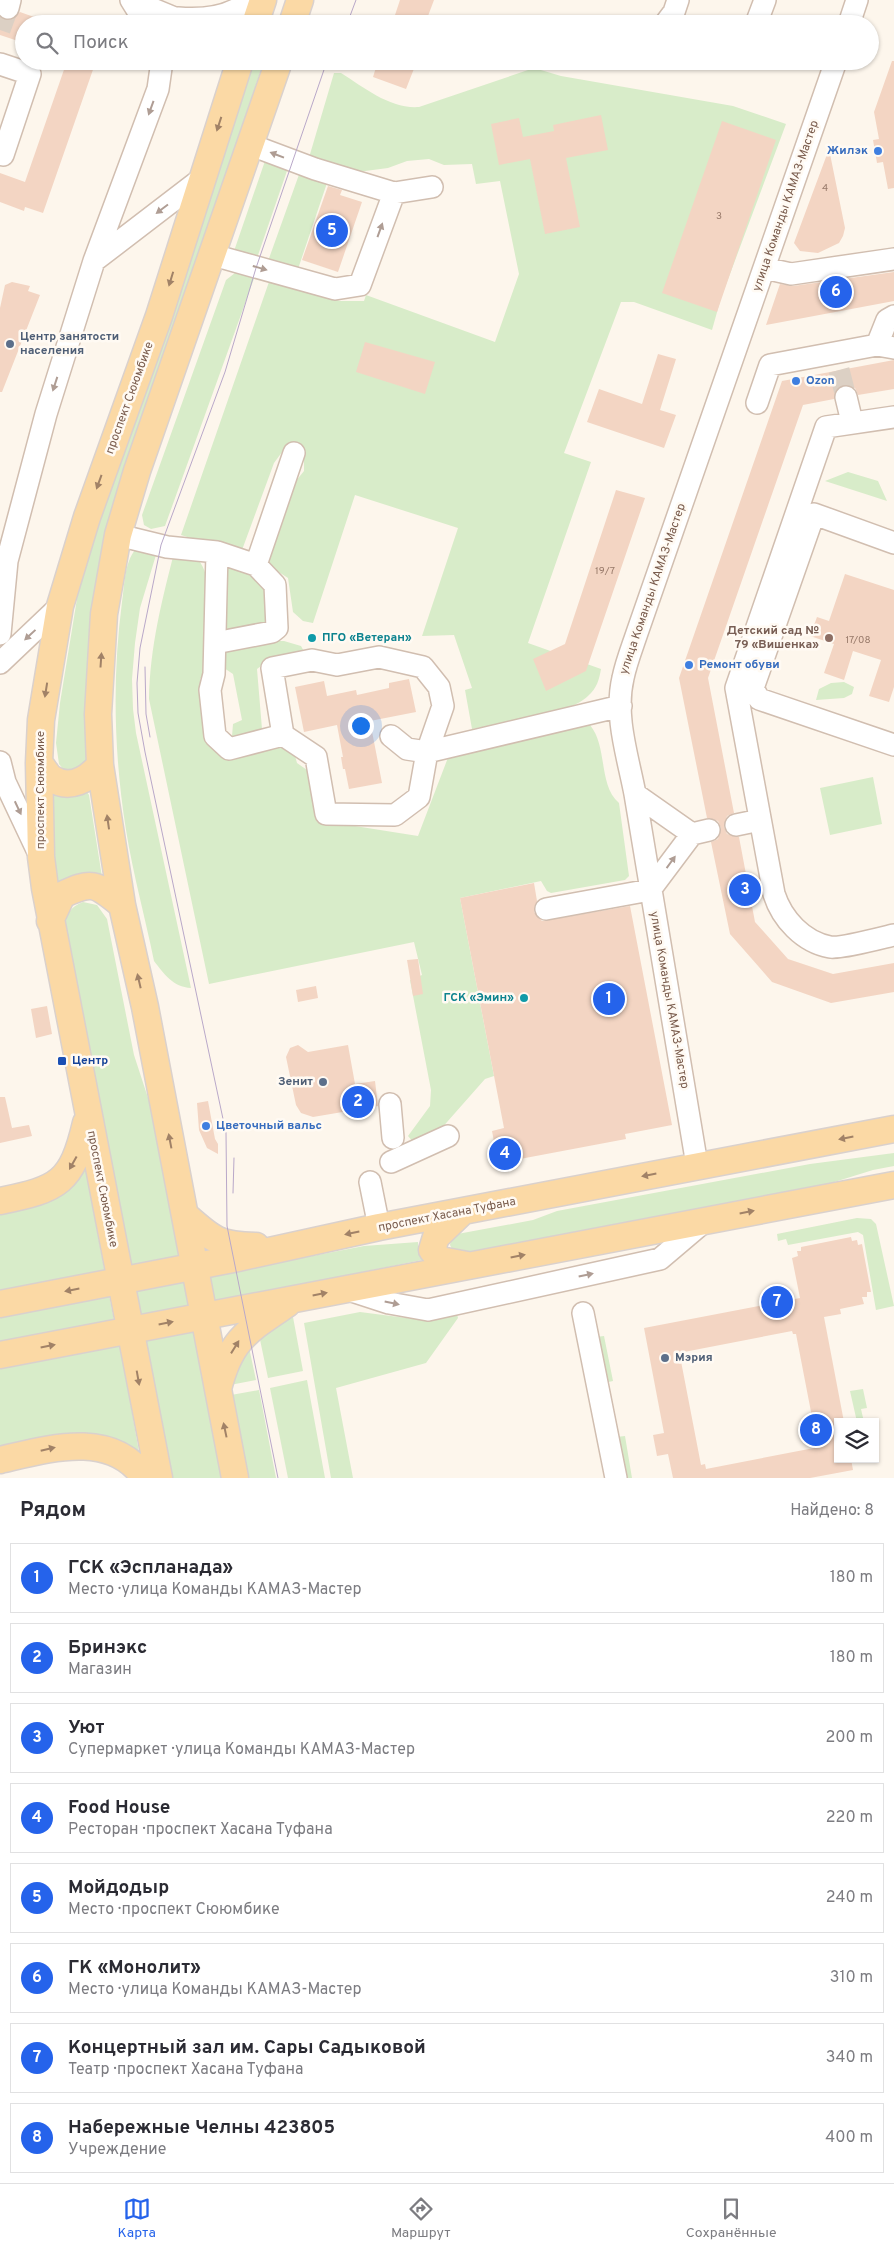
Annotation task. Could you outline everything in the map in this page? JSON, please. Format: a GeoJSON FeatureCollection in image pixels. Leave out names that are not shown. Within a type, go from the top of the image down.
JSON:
{"type":"FeatureCollection","features":[{"type":"Feature","properties":{"kind":"main road"},"geometry":{"type":"LineString","coordinates":[[258,15],[264,0]]}},
{"type":"Feature","properties":{"kind":"main road"},"geometry":{"type":"LineString","coordinates":[[295,15],[300,0]]}},
{"type":"Feature","properties":{"kind":"main road","name":"проспект Сююмбике"},"geometry":{"type":"LineString","coordinates":[[159,1478],[50,921],[41,857],[39,763],[41,720],[60,606],[87,517],[159,316],[237,70]]}},
{"type":"Feature","properties":{"kind":"main road"},"geometry":{"type":"LineString","coordinates":[[235,1478],[217,1392],[145,1007],[122,905],[100,765],[98,714],[104,614],[118,535],[137,472],[276,70]]}},
{"type":"Feature","properties":{"kind":"main road"},"geometry":{"type":"LineString","coordinates":[[39,763],[52,778],[66,783],[78,782],[90,777],[100,765]]}},
{"type":"Feature","properties":{"kind":"main road"},"geometry":{"type":"LineString","coordinates":[[50,921],[62,895],[82,886],[100,888],[122,905]]}},
{"type":"Feature","properties":{"kind":"main road"},"geometry":{"type":"LineString","coordinates":[[0,1201],[34,1194],[60,1182],[71,1168],[77,1156],[88,1117]]}},
{"type":"Feature","properties":{"kind":"main road","name":"проспект Хасана Туфана"},"geometry":{"type":"LineString","coordinates":[[0,1304],[379,1227],[461,1213],[894,1129]]}},
{"type":"Feature","properties":{"kind":"main road"},"geometry":{"type":"LineString","coordinates":[[0,1356],[203,1315],[894,1185]]}},
{"type":"Feature","properties":{"kind":"main road"},"geometry":{"type":"LineString","coordinates":[[461,1213],[436,1237],[432,1250],[440,1260],[471,1265]]}},
{"type":"Feature","properties":{"kind":"main road"},"geometry":{"type":"LineString","coordinates":[[185,1215],[205,1233],[221,1243],[285,1247]]}},
{"type":"Feature","properties":{"kind":"main road"},"geometry":{"type":"LineString","coordinates":[[217,1392],[229,1356],[237,1341],[248,1330],[294,1299]]}},
{"type":"Feature","properties":{"kind":"main road"},"geometry":{"type":"LineString","coordinates":[[0,1460],[64,1445],[90,1446],[111,1451],[127,1460],[146,1478]]}},
{"type":"Feature","properties":{"kind":"street"},"geometry":{"type":"LineString","coordinates":[[131,0],[168,15]]}},
{"type":"Feature","properties":{"kind":"street"},"geometry":{"type":"LineString","coordinates":[[131,0],[140,15]]}},
{"type":"Feature","properties":{"kind":"street"},"geometry":{"type":"LineString","coordinates":[[216,15],[250,0]]}},
{"type":"Feature","properties":{"kind":"street"},"geometry":{"type":"LineString","coordinates":[[672,15],[678,0]]}},
{"type":"Feature","properties":{"kind":"street"},"geometry":{"type":"LineString","coordinates":[[759,15],[765,0]]}},
{"type":"Feature","properties":{"kind":"street"},"geometry":{"type":"LineString","coordinates":[[852,15],[857,0]]}},
{"type":"Feature","properties":{"kind":"street"},"geometry":{"type":"LineString","coordinates":[[0,64],[15,69]]}},
{"type":"Feature","properties":{"kind":"street"},"geometry":{"type":"LineString","coordinates":[[0,154],[3,155],[30,74],[18,70]]}},
{"type":"Feature","properties":{"kind":"street"},"geometry":{"type":"LineString","coordinates":[[0,634],[4,559],[46,414],[94,261],[158,89],[161,70]]}},
{"type":"Feature","properties":{"kind":"street"},"geometry":{"type":"LineString","coordinates":[[229,70],[230,88]]}},
{"type":"Feature","properties":{"kind":"street","name":"улица Команды КАМАЗ-Мастер"},"geometry":{"type":"LineString","coordinates":[[697,1166],[635,794],[623,738],[622,679],[636,633],[833,70]]}},
{"type":"Feature","properties":{"kind":"street"},"geometry":{"type":"LineString","coordinates":[[250,145],[315,169],[394,193],[432,187]]}},
{"type":"Feature","properties":{"kind":"street"},"geometry":{"type":"LineString","coordinates":[[94,261],[201,180]]}},
{"type":"Feature","properties":{"kind":"street"},"geometry":{"type":"LineString","coordinates":[[213,255],[335,289],[360,285],[394,193]]}},
{"type":"Feature","properties":{"kind":"street"},"geometry":{"type":"LineString","coordinates":[[764,268],[791,274],[894,259]]}},
{"type":"Feature","properties":{"kind":"street"},"geometry":{"type":"LineString","coordinates":[[757,403],[770,365],[837,361],[886,346],[887,320],[894,316]]}},
{"type":"Feature","properties":{"kind":"street"},"geometry":{"type":"LineString","coordinates":[[846,397],[852,422]]}},
{"type":"Feature","properties":{"kind":"street"},"geometry":{"type":"LineString","coordinates":[[894,416],[826,427],[736,688],[776,902],[797,932],[831,948],[894,935]]}},
{"type":"Feature","properties":{"kind":"street"},"geometry":{"type":"LineString","coordinates":[[256,565],[294,453]]}},
{"type":"Feature","properties":{"kind":"street"},"geometry":{"type":"LineString","coordinates":[[894,544],[814,514],[753,688],[760,699],[894,745]]}},
{"type":"Feature","properties":{"kind":"street"},"geometry":{"type":"LineString","coordinates":[[118,535],[167,547],[217,552],[256,565],[275,585],[277,628],[272,632],[214,643]]}},
{"type":"Feature","properties":{"kind":"street"},"geometry":{"type":"LineString","coordinates":[[217,552],[214,674],[210,690],[216,736],[229,749],[283,735]]}},
{"type":"Feature","properties":{"kind":"street"},"geometry":{"type":"LineString","coordinates":[[0,663],[60,606]]}},
{"type":"Feature","properties":{"kind":"street"},"geometry":{"type":"LineString","coordinates":[[379,657],[423,667],[439,687],[443,706],[427,752],[418,797],[394,816],[326,814],[316,757],[283,735],[272,668],[312,660],[337,665],[379,657]]}},
{"type":"Feature","properties":{"kind":"street"},"geometry":{"type":"LineString","coordinates":[[391,736],[407,749],[427,752],[621,706]]}},
{"type":"Feature","properties":{"kind":"street"},"geometry":{"type":"LineString","coordinates":[[0,762],[5,782],[41,857]]}},
{"type":"Feature","properties":{"kind":"street"},"geometry":{"type":"LineString","coordinates":[[546,909],[650,890],[700,832],[635,794]]}},
{"type":"Feature","properties":{"kind":"street"},"geometry":{"type":"LineString","coordinates":[[736,825],[760,820]]}},
{"type":"Feature","properties":{"kind":"street"},"geometry":{"type":"LineString","coordinates":[[390,1104],[393,1138]]}},
{"type":"Feature","properties":{"kind":"street"},"geometry":{"type":"LineString","coordinates":[[391,1162],[448,1136]]}},
{"type":"Feature","properties":{"kind":"street"},"geometry":{"type":"LineString","coordinates":[[370,1182],[379,1227]]}},
{"type":"Feature","properties":{"kind":"street"},"geometry":{"type":"LineString","coordinates":[[346,1289],[389,1303],[428,1310],[660,1258],[706,1220]]}},
{"type":"Feature","properties":{"kind":"street"},"geometry":{"type":"LineString","coordinates":[[605,1478],[578,1314],[616,1478]]}},
{"type":"Feature","properties":{"kind":"green space"},"geometry":{"type":"Polygon","coordinates":[[[251,70],[261,70],[131,452],[91,618],[86,699],[87,760],[80,770],[64,770],[59,764],[56,743],[60,703],[83,562],[251,70]]]}},
{"type":"Feature","properties":{"kind":"green space"},"geometry":{"type":"Polygon","coordinates":[[[528,70],[541,70],[561,76],[733,106],[786,124],[721,298],[712,330],[634,302],[621,302],[564,453],[591,462],[528,643],[601,669],[596,687],[579,703],[566,708],[551,713],[472,729],[465,690],[472,688],[454,635],[422,636],[458,528],[355,495],[313,623],[303,621],[293,612],[288,578],[260,560],[283,497],[304,471],[304,455],[301,446],[285,448],[274,463],[242,550],[229,550],[181,535],[270,279],[340,301],[364,301],[366,295],[495,342],[519,274],[500,181],[476,184],[472,164],[444,165],[429,159],[407,161],[388,168],[350,173],[308,161],[334,73],[341,73],[369,91],[398,105],[419,107],[528,70]]]}},
{"type":"Feature","properties":{"kind":"green space"},"geometry":{"type":"Polygon","coordinates":[[[266,158],[289,165],[256,261],[233,254],[266,158]]]}},
{"type":"Feature","properties":{"kind":"green space"},"geometry":{"type":"Polygon","coordinates":[[[301,169],[329,177],[298,269],[267,264],[301,169]]]}},
{"type":"Feature","properties":{"kind":"green space"},"geometry":{"type":"Polygon","coordinates":[[[240,269],[256,273],[165,526],[151,529],[144,525],[142,515],[226,280],[240,269]]]}},
{"type":"Feature","properties":{"kind":"green space"},"geometry":{"type":"Polygon","coordinates":[[[848,472],[878,481],[887,501],[825,481],[848,472]]]}},
{"type":"Feature","properties":{"kind":"green space"},"geometry":{"type":"Polygon","coordinates":[[[139,546],[155,548],[156,555],[140,608],[132,679],[133,709],[136,733],[191,988],[174,982],[165,975],[154,961],[132,863],[122,802],[117,745],[117,659],[126,572],[130,558],[139,546]]]}},
{"type":"Feature","properties":{"kind":"green space"},"geometry":{"type":"Polygon","coordinates":[[[175,549],[196,557],[208,581],[210,597],[209,630],[204,675],[200,679],[211,745],[281,745],[294,752],[297,763],[307,770],[317,820],[418,836],[449,755],[582,723],[590,725],[596,734],[608,786],[612,795],[619,803],[629,876],[625,880],[551,893],[547,891],[541,881],[460,898],[494,1076],[485,1079],[440,1130],[414,1143],[408,1136],[430,1106],[431,1090],[410,980],[422,975],[414,942],[209,984],[149,699],[154,642],[175,549]]]}},
{"type":"Feature","properties":{"kind":"green space"},"geometry":{"type":"Polygon","coordinates":[[[226,562],[269,583],[274,626],[226,632],[223,628],[226,562]]]}},
{"type":"Feature","properties":{"kind":"green space"},"geometry":{"type":"Polygon","coordinates":[[[263,641],[284,641],[301,646],[307,657],[261,666],[257,669],[262,729],[259,734],[236,739],[232,736],[233,724],[242,720],[233,674],[224,668],[224,651],[263,641]]]}},
{"type":"Feature","properties":{"kind":"green space"},"geometry":{"type":"Polygon","coordinates":[[[844,682],[854,687],[852,694],[844,698],[816,700],[819,689],[831,683],[844,682]]]}},
{"type":"Feature","properties":{"kind":"green space"},"geometry":{"type":"Polygon","coordinates":[[[873,777],[882,824],[830,835],[820,788],[873,777]]]}},
{"type":"Feature","properties":{"kind":"green space"},"geometry":{"type":"Polygon","coordinates":[[[53,789],[87,792],[89,795],[103,883],[54,888],[53,789]]]}},
{"type":"Feature","properties":{"kind":"green space"},"geometry":{"type":"Polygon","coordinates":[[[83,902],[97,905],[107,919],[134,1055],[149,1101],[180,1258],[130,1268],[65,928],[66,919],[70,912],[75,906],[83,902]]]}},
{"type":"Feature","properties":{"kind":"green space"},"geometry":{"type":"Polygon","coordinates":[[[894,1153],[894,1166],[873,1170],[815,1188],[463,1254],[453,1251],[450,1245],[452,1235],[533,1220],[557,1211],[810,1164],[894,1153]]]}},
{"type":"Feature","properties":{"kind":"green space"},"geometry":{"type":"Polygon","coordinates":[[[85,1167],[105,1273],[0,1292],[0,1211],[85,1167]]]}},
{"type":"Feature","properties":{"kind":"green space"},"geometry":{"type":"Polygon","coordinates":[[[857,1218],[871,1219],[876,1224],[894,1306],[876,1310],[863,1235],[858,1232],[788,1245],[786,1239],[778,1241],[777,1234],[857,1218]]]}},
{"type":"Feature","properties":{"kind":"green space"},"geometry":{"type":"Polygon","coordinates":[[[418,1242],[418,1251],[422,1260],[213,1302],[208,1276],[364,1246],[418,1242]]]}},
{"type":"Feature","properties":{"kind":"green space"},"geometry":{"type":"Polygon","coordinates":[[[184,1282],[189,1307],[139,1316],[135,1291],[184,1282]]]}},
{"type":"Feature","properties":{"kind":"green space"},"geometry":{"type":"Polygon","coordinates":[[[109,1295],[114,1320],[0,1342],[0,1317],[109,1295]]]}},
{"type":"Feature","properties":{"kind":"green space"},"geometry":{"type":"Polygon","coordinates":[[[360,1312],[422,1320],[457,1314],[458,1318],[426,1363],[336,1388],[353,1478],[331,1478],[304,1323],[360,1312]]]}},
{"type":"Feature","properties":{"kind":"green space"},"geometry":{"type":"Polygon","coordinates":[[[293,1317],[303,1371],[268,1378],[258,1330],[275,1320],[293,1317]]]}},
{"type":"Feature","properties":{"kind":"green space"},"geometry":{"type":"Polygon","coordinates":[[[193,1331],[222,1478],[170,1478],[144,1340],[193,1331]]]}},
{"type":"Feature","properties":{"kind":"green space"},"geometry":{"type":"Polygon","coordinates":[[[604,1336],[613,1381],[604,1383],[595,1337],[604,1336]]]}},
{"type":"Feature","properties":{"kind":"green space"},"geometry":{"type":"Polygon","coordinates":[[[247,1338],[256,1380],[230,1385],[247,1338]]]}},
{"type":"Feature","properties":{"kind":"green space"},"geometry":{"type":"Polygon","coordinates":[[[120,1344],[139,1452],[113,1439],[79,1433],[0,1446],[0,1368],[120,1344]]]}},
{"type":"Feature","properties":{"kind":"green space"},"geometry":{"type":"Polygon","coordinates":[[[307,1380],[325,1478],[288,1478],[270,1388],[307,1380]]]}},
{"type":"Feature","properties":{"kind":"green space"},"geometry":{"type":"Polygon","coordinates":[[[863,1389],[867,1408],[861,1409],[863,1418],[856,1418],[850,1391],[863,1389]]]}},
{"type":"Feature","properties":{"kind":"green space"},"geometry":{"type":"Polygon","coordinates":[[[259,1390],[276,1478],[247,1478],[231,1395],[259,1390]]]}},
{"type":"Feature","properties":{"kind":"green space"},"geometry":{"type":"Polygon","coordinates":[[[625,1436],[632,1478],[623,1478],[616,1437],[625,1436]]]}},
{"type":"Feature","properties":{"kind":"building"},"geometry":{"type":"Polygon","coordinates":[[[400,0],[434,0],[428,15],[395,15],[400,0]]]}},
{"type":"Feature","properties":{"kind":"building"},"geometry":{"type":"Polygon","coordinates":[[[20,12],[28,15],[17,15],[20,12]]]}},
{"type":"Feature","properties":{"kind":"building"},"geometry":{"type":"Polygon","coordinates":[[[15,16],[15,40],[0,35],[0,17],[11,20],[15,16]]]}},
{"type":"Feature","properties":{"kind":"building"},"geometry":{"type":"Polygon","coordinates":[[[892,61],[894,61],[894,188],[888,189],[883,162],[877,163],[873,140],[879,139],[874,112],[892,61]]]}},
{"type":"Feature","properties":{"kind":"building"},"geometry":{"type":"Polygon","coordinates":[[[64,70],[93,70],[43,213],[25,207],[24,211],[0,202],[0,173],[25,182],[64,70]]]}},
{"type":"Feature","properties":{"kind":"building"},"geometry":{"type":"Polygon","coordinates":[[[375,70],[413,70],[406,89],[373,77],[375,70]]]}},
{"type":"Feature","properties":{"kind":"building"},"geometry":{"type":"Polygon","coordinates":[[[601,115],[608,150],[566,158],[580,227],[545,234],[530,159],[499,165],[491,124],[519,118],[523,137],[554,131],[553,125],[601,115]]]}},
{"type":"Feature","properties":{"kind":"building"},"geometry":{"type":"Polygon","coordinates":[[[722,121],[776,140],[717,312],[662,293],[722,121]]]}},
{"type":"Feature","properties":{"kind":"building"},"geometry":{"type":"Polygon","coordinates":[[[829,149],[845,228],[843,236],[839,243],[818,253],[800,251],[794,243],[829,149]]]}},
{"type":"Feature","properties":{"kind":"building"},"geometry":{"type":"Polygon","coordinates":[[[328,186],[342,190],[340,195],[362,202],[338,272],[302,260],[328,186]]]}},
{"type":"Feature","properties":{"kind":"building"},"geometry":{"type":"Polygon","coordinates":[[[894,272],[894,301],[766,325],[780,284],[793,286],[894,272]]]}},
{"type":"Feature","properties":{"kind":"building","name":"Центр занятости населения"},"geometry":{"type":"Polygon","coordinates":[[[12,282],[30,286],[28,291],[40,295],[2,392],[0,392],[0,308],[5,285],[12,282]]]}},
{"type":"Feature","properties":{"kind":"building"},"geometry":{"type":"Polygon","coordinates":[[[365,342],[435,362],[425,394],[356,372],[365,342]]]}},
{"type":"Feature","properties":{"kind":"building"},"geometry":{"type":"Polygon","coordinates":[[[658,354],[676,359],[660,410],[676,415],[664,448],[587,422],[599,389],[642,404],[658,354]]]}},
{"type":"Feature","properties":{"kind":"building"},"geometry":{"type":"Polygon","coordinates":[[[894,360],[894,389],[858,395],[855,388],[844,385],[837,388],[834,399],[803,405],[708,678],[734,813],[727,816],[724,827],[727,834],[739,837],[755,922],[788,959],[833,974],[894,963],[894,992],[831,1003],[772,982],[730,934],[711,842],[718,839],[721,828],[718,821],[707,818],[679,678],[782,381],[894,360]]]}},
{"type":"Feature","properties":{"kind":"building"},"geometry":{"type":"Polygon","coordinates":[[[616,490],[645,498],[586,671],[546,691],[533,659],[565,644],[616,490]]]}},
{"type":"Feature","properties":{"kind":"building"},"geometry":{"type":"Polygon","coordinates":[[[845,574],[894,590],[894,687],[889,702],[869,696],[881,660],[853,651],[844,680],[824,673],[834,644],[810,636],[817,617],[829,621],[845,574]]]}},
{"type":"Feature","properties":{"kind":"building"},"geometry":{"type":"Polygon","coordinates":[[[409,679],[416,712],[370,721],[382,783],[349,789],[345,769],[343,769],[341,757],[343,757],[337,725],[304,732],[295,687],[324,681],[327,696],[356,690],[357,695],[389,688],[389,683],[409,679]]]}},
{"type":"Feature","properties":{"kind":"building","name":"ГСК «Эмин»"},"geometry":{"type":"Polygon","coordinates":[[[534,883],[537,901],[534,912],[542,921],[630,906],[672,1125],[625,1134],[626,1139],[498,1163],[492,1131],[504,1128],[460,898],[534,883]]]}},
{"type":"Feature","properties":{"kind":"building"},"geometry":{"type":"Polygon","coordinates":[[[418,959],[423,994],[413,996],[407,960],[418,959]]]}},
{"type":"Feature","properties":{"kind":"building"},"geometry":{"type":"Polygon","coordinates":[[[316,986],[318,998],[298,1002],[296,990],[316,986]]]}},
{"type":"Feature","properties":{"kind":"building"},"geometry":{"type":"Polygon","coordinates":[[[47,1006],[52,1034],[36,1038],[31,1009],[47,1006]]]}},
{"type":"Feature","properties":{"kind":"building","name":"Зенит"},"geometry":{"type":"Polygon","coordinates":[[[298,1045],[308,1052],[348,1045],[355,1084],[375,1081],[378,1106],[313,1117],[301,1113],[296,1105],[286,1057],[290,1048],[298,1045]]]}},
{"type":"Feature","properties":{"kind":"building"},"geometry":{"type":"Polygon","coordinates":[[[0,1097],[5,1097],[12,1128],[29,1125],[32,1136],[0,1143],[0,1097]]]}},
{"type":"Feature","properties":{"kind":"building","name":"Цветочный вальс"},"geometry":{"type":"Polygon","coordinates":[[[208,1101],[215,1139],[218,1144],[218,1154],[207,1148],[199,1130],[197,1103],[208,1101]]]}},
{"type":"Feature","properties":{"kind":"building","name":"Мэрия"},"geometry":{"type":"Polygon","coordinates":[[[851,1237],[852,1241],[857,1240],[858,1245],[862,1244],[871,1292],[867,1292],[867,1297],[862,1297],[864,1304],[840,1309],[841,1314],[824,1317],[843,1418],[834,1418],[834,1463],[852,1463],[853,1470],[810,1478],[673,1478],[668,1454],[657,1456],[653,1435],[664,1433],[644,1328],[800,1298],[792,1258],[798,1256],[797,1251],[801,1251],[801,1247],[851,1237]],[[792,1331],[684,1352],[684,1355],[680,1356],[701,1465],[705,1464],[706,1469],[814,1448],[813,1444],[817,1443],[796,1334],[793,1334],[792,1331]]]}},
{"type":"Feature","properties":{"kind":"tunnel"},"geometry":{"type":"LineString","coordinates":[[0,30],[8,8]]}},
{"type":"Feature","properties":{"kind":"tunnel"},"geometry":{"type":"LineString","coordinates":[[839,370],[846,397]]}},
{"type":"Feature","properties":{"kind":"tram line"},"geometry":{"type":"LineString","coordinates":[[350,15],[356,0]]}},
{"type":"Feature","properties":{"kind":"tram line"},"geometry":{"type":"LineString","coordinates":[[278,1478],[227,1226],[226,1133],[145,752],[138,713],[137,683],[140,648],[161,545],[225,372],[256,268],[324,70]]}},
{"type":"Feature","properties":{"kind":"tram line"},"geometry":{"type":"LineString","coordinates":[[145,667],[146,714],[150,737]]}},
{"type":"Feature","properties":{"kind":"tram line"},"geometry":{"type":"LineString","coordinates":[[233,1193],[234,1158]]}},
{"type":"Feature","properties":{"kind":"place","name":"Жилэк"},"geometry":{"type":"Point","coordinates":[878,151]}},
{"type":"Feature","properties":{"kind":"place","name":"Мойдодыр"},"geometry":{"type":"Point","coordinates":[332,231]}},
{"type":"Feature","properties":{"kind":"place","name":"ГК «Монолит»"},"geometry":{"type":"Point","coordinates":[836,292]}},
{"type":"Feature","properties":{"kind":"place","name":"Центр занятости населения"},"geometry":{"type":"Point","coordinates":[10,344]}},
{"type":"Feature","properties":{"kind":"place","name":"Ozon"},"geometry":{"type":"Point","coordinates":[796,381]}},
{"type":"Feature","properties":{"kind":"place","name":"ПГО «Ветеран»"},"geometry":{"type":"Point","coordinates":[312,638]}},
{"type":"Feature","properties":{"kind":"place","name":"Детский сад № 79 «Вишенка»"},"geometry":{"type":"Point","coordinates":[829,638]}},
{"type":"Feature","properties":{"kind":"place","name":"Ремонт обуви"},"geometry":{"type":"Point","coordinates":[689,665]}},
{"type":"Feature","properties":{"kind":"place","name":"Уют"},"geometry":{"type":"Point","coordinates":[745,890]}},
{"type":"Feature","properties":{"kind":"place","name":"ГСК «Эмин»"},"geometry":{"type":"Point","coordinates":[524,998]}},
{"type":"Feature","properties":{"kind":"place","name":"ГСК «Эспланада»"},"geometry":{"type":"Point","coordinates":[609,999]}},
{"type":"Feature","properties":{"kind":"place","name":"Центр"},"geometry":{"type":"Point","coordinates":[62,1061]}},
{"type":"Feature","properties":{"kind":"place","name":"Зенит"},"geometry":{"type":"Point","coordinates":[323,1082]}},
{"type":"Feature","properties":{"kind":"place","name":"Бринэкс"},"geometry":{"type":"Point","coordinates":[358,1102]}},
{"type":"Feature","properties":{"kind":"place","name":"Цветочный вальс"},"geometry":{"type":"Point","coordinates":[206,1126]}},
{"type":"Feature","properties":{"kind":"place","name":"Food House"},"geometry":{"type":"Point","coordinates":[505,1154]}},
{"type":"Feature","properties":{"kind":"place","name":"Концертный зал им. Сары Садыковой"},"geometry":{"type":"Point","coordinates":[777,1302]}},
{"type":"Feature","properties":{"kind":"place","name":"Мэрия"},"geometry":{"type":"Point","coordinates":[665,1358]}},
{"type":"Feature","properties":{"kind":"place","name":"Набережные Челны 423805"},"geometry":{"type":"Point","coordinates":[816,1430]}}]}
